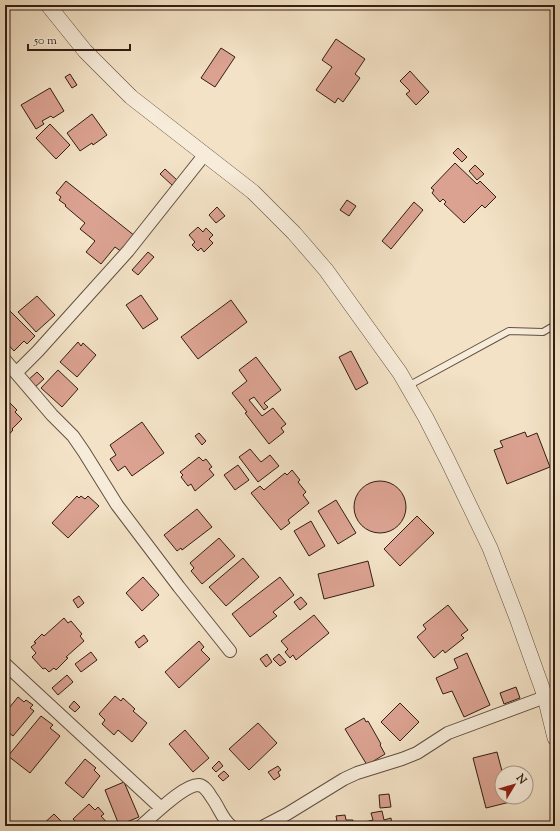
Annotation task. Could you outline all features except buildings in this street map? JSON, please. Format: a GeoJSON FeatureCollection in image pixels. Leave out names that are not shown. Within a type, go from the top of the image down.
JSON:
{"type":"FeatureCollection","features":[{"type":"Feature","properties":{"kind":"street"},"geometry":{"type":"LineString","coordinates":[[48,5],[85,51],[131,97],[253,192],[294,233],[326,270],[400,373],[426,418],[490,548],[545,697],[555,738]]}},
{"type":"Feature","properties":{"kind":"street"},"geometry":{"type":"LineString","coordinates":[[16,372],[26,364],[128,251],[205,154]]}},
{"type":"Feature","properties":{"kind":"street"},"geometry":{"type":"LineString","coordinates":[[5,360],[52,415],[73,436],[117,505],[230,652]]}},
{"type":"Feature","properties":{"kind":"street"},"geometry":{"type":"LineString","coordinates":[[5,664],[161,808]]}},
{"type":"Feature","properties":{"kind":"street"},"geometry":{"type":"LineString","coordinates":[[264,826],[287,814],[344,779],[357,773],[417,753],[448,733],[545,697]]}},
{"type":"Feature","properties":{"kind":"street"},"geometry":{"type":"LineString","coordinates":[[141,826],[161,808],[190,787],[200,785],[215,801],[231,826]]}},
{"type":"Feature","properties":{"kind":"lane"},"geometry":{"type":"LineString","coordinates":[[408,386],[509,330],[543,332],[555,325]]}}]}
